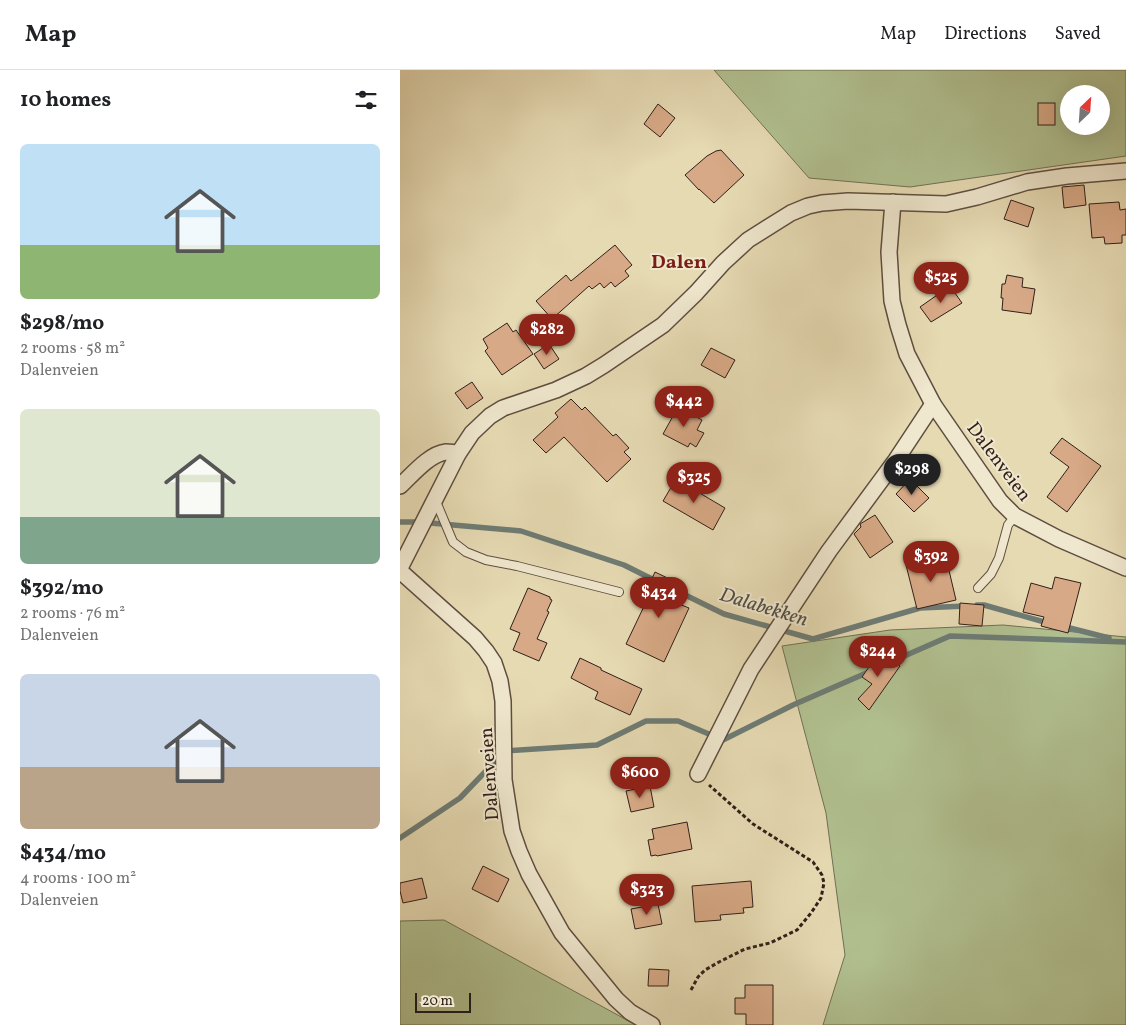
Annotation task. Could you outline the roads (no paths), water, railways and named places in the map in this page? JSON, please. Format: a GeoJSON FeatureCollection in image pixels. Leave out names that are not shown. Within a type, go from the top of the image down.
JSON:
{"type":"FeatureCollection","features":[{"type":"Feature","properties":{"kind":"street","name":"Dalenveien"},"geometry":{"type":"LineString","coordinates":[[652,1025],[630,1012],[616,999],[562,933],[529,874],[512,831],[504,780],[503,701],[500,681],[494,663],[475,638],[400,569],[458,454],[472,433],[490,416],[503,408],[556,390],[586,376],[663,325],[748,240],[784,216],[808,206],[848,201],[946,204],[1027,182],[1067,176],[1126,171]]}},
{"type":"Feature","properties":{"kind":"street","name":"Dalenveien"},"geometry":{"type":"LineString","coordinates":[[893,202],[889,252],[892,301],[907,354],[933,404],[1000,500],[1016,516],[1059,539],[1126,568]]}},
{"type":"Feature","properties":{"kind":"street"},"geometry":{"type":"LineString","coordinates":[[698,774],[751,669],[829,551],[896,460],[933,404]]}},
{"type":"Feature","properties":{"kind":"street"},"geometry":{"type":"LineString","coordinates":[[400,486],[423,464],[436,455],[447,452],[458,454]]}},
{"type":"Feature","properties":{"kind":"lane"},"geometry":{"type":"LineString","coordinates":[[435,499],[453,542],[466,552],[486,560],[619,592]]}},
{"type":"Feature","properties":{"kind":"lane"},"geometry":{"type":"LineString","coordinates":[[978,588],[991,574],[999,558],[1008,525],[1016,516]]}},
{"type":"Feature","properties":{"kind":"waterway","name":"Dalabekken"},"geometry":{"type":"LineString","coordinates":[[400,522],[521,531],[624,565],[658,582]]}},
{"type":"Feature","properties":{"kind":"waterway","name":"Dalabekken"},"geometry":{"type":"LineString","coordinates":[[673,589],[724,614],[813,639],[920,608],[966,606]]}},
{"type":"Feature","properties":{"kind":"waterway","name":"Dalabekken"},"geometry":{"type":"LineString","coordinates":[[977,605],[984,605],[1048,623]]}},
{"type":"Feature","properties":{"kind":"waterway","name":"Dalabekken"},"geometry":{"type":"LineString","coordinates":[[1062,626],[1109,638]]}},
{"type":"Feature","properties":{"kind":"waterway"},"geometry":{"type":"LineString","coordinates":[[886,664],[950,636],[1126,642]]}},
{"type":"Feature","properties":{"kind":"waterway"},"geometry":{"type":"LineString","coordinates":[[400,838],[460,798],[505,751],[597,745],[646,721],[678,721],[723,740],[793,705],[871,671]]}},
{"type":"Feature","properties":{"kind":"district","name":"Dalen"},"geometry":{"type":"Point","coordinates":[679,261]}}]}
